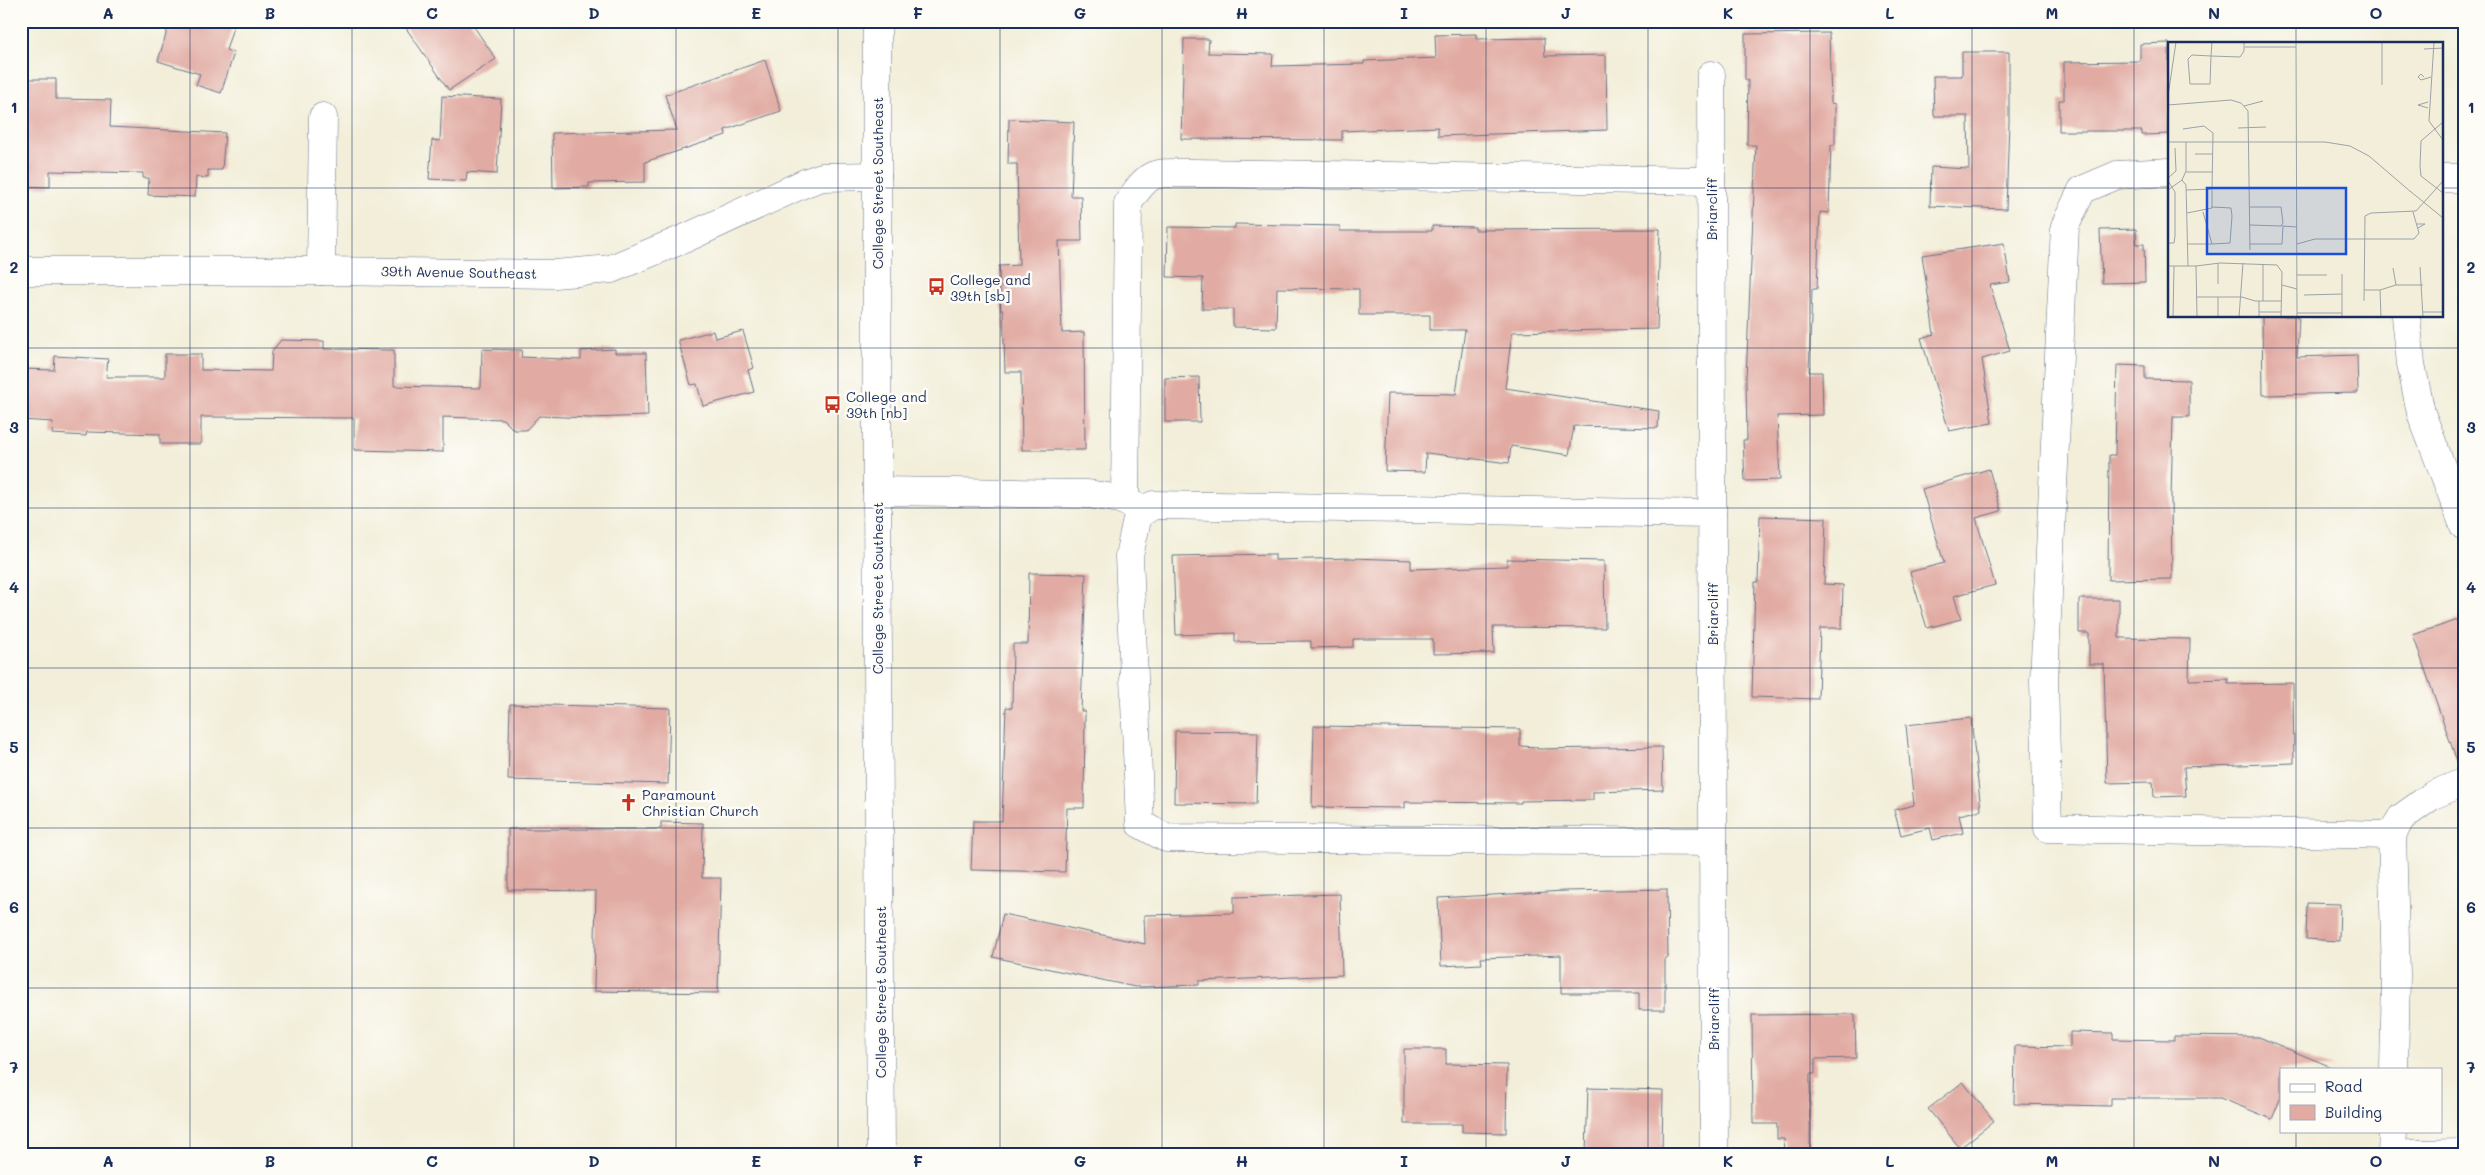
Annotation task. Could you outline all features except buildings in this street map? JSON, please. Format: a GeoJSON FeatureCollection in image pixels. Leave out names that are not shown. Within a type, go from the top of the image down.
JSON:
{"type":"FeatureCollection","features":[{"type":"Feature","properties":{"kind":"street","name":"College Street Southeast"},"geometry":{"type":"LineString","coordinates":[[878,21],[877,491],[881,1154]]}},
{"type":"Feature","properties":{"kind":"street","name":"Briarcliff"},"geometry":{"type":"LineString","coordinates":[[1711,75],[1714,1154]]}},
{"type":"Feature","properties":{"kind":"street"},"geometry":{"type":"LineString","coordinates":[[321,271],[323,117]]}},
{"type":"Feature","properties":{"kind":"street"},"geometry":{"type":"LineString","coordinates":[[2168,172],[2117,175],[2082,190],[2065,226],[2044,681],[2048,828],[2392,835]]}},
{"type":"Feature","properties":{"kind":"street"},"geometry":{"type":"LineString","coordinates":[[1711,181],[1193,173],[1160,173],[1145,179],[1128,203],[1135,506],[1138,515],[1129,556],[1140,824],[1166,838],[1713,842]]}},
{"type":"Feature","properties":{"kind":"street","name":"39th Avenue Southeast"},"geometry":{"type":"LineString","coordinates":[[21,271],[321,271],[555,274],[611,269],[686,238],[805,182],[822,177],[878,176]]}},
{"type":"Feature","properties":{"kind":"street"},"geometry":{"type":"LineString","coordinates":[[2442,178],[2464,178]]}},
{"type":"Feature","properties":{"kind":"street"},"geometry":{"type":"LineString","coordinates":[[2406,318],[2411,364],[2421,413],[2454,475],[2464,526]]}},
{"type":"Feature","properties":{"kind":"street"},"geometry":{"type":"LineString","coordinates":[[877,491],[1088,494],[1135,506],[1153,504],[1712,514]]}},
{"type":"Feature","properties":{"kind":"street"},"geometry":{"type":"LineString","coordinates":[[2394,1068],[2396,975],[2392,835],[2401,818],[2433,795],[2464,782]]}},
{"type":"Feature","properties":{"kind":"street"},"geometry":{"type":"LineString","coordinates":[[2392,1154],[2393,1132]]}},
{"type":"Feature","properties":{"kind":"street"},"geometry":{"type":"LineString","coordinates":[[2410,1154],[2464,1152]]}},
{"type":"Feature","properties":{"kind":"place","name":"College and 39th [sb]"},"geometry":{"type":"Point","coordinates":[936,287]}},
{"type":"Feature","properties":{"kind":"place","name":"College and 39th [nb]"},"geometry":{"type":"Point","coordinates":[832,404]}},
{"type":"Feature","properties":{"kind":"place","name":"Paramount Christian Church"},"geometry":{"type":"Point","coordinates":[628,802]}}]}
